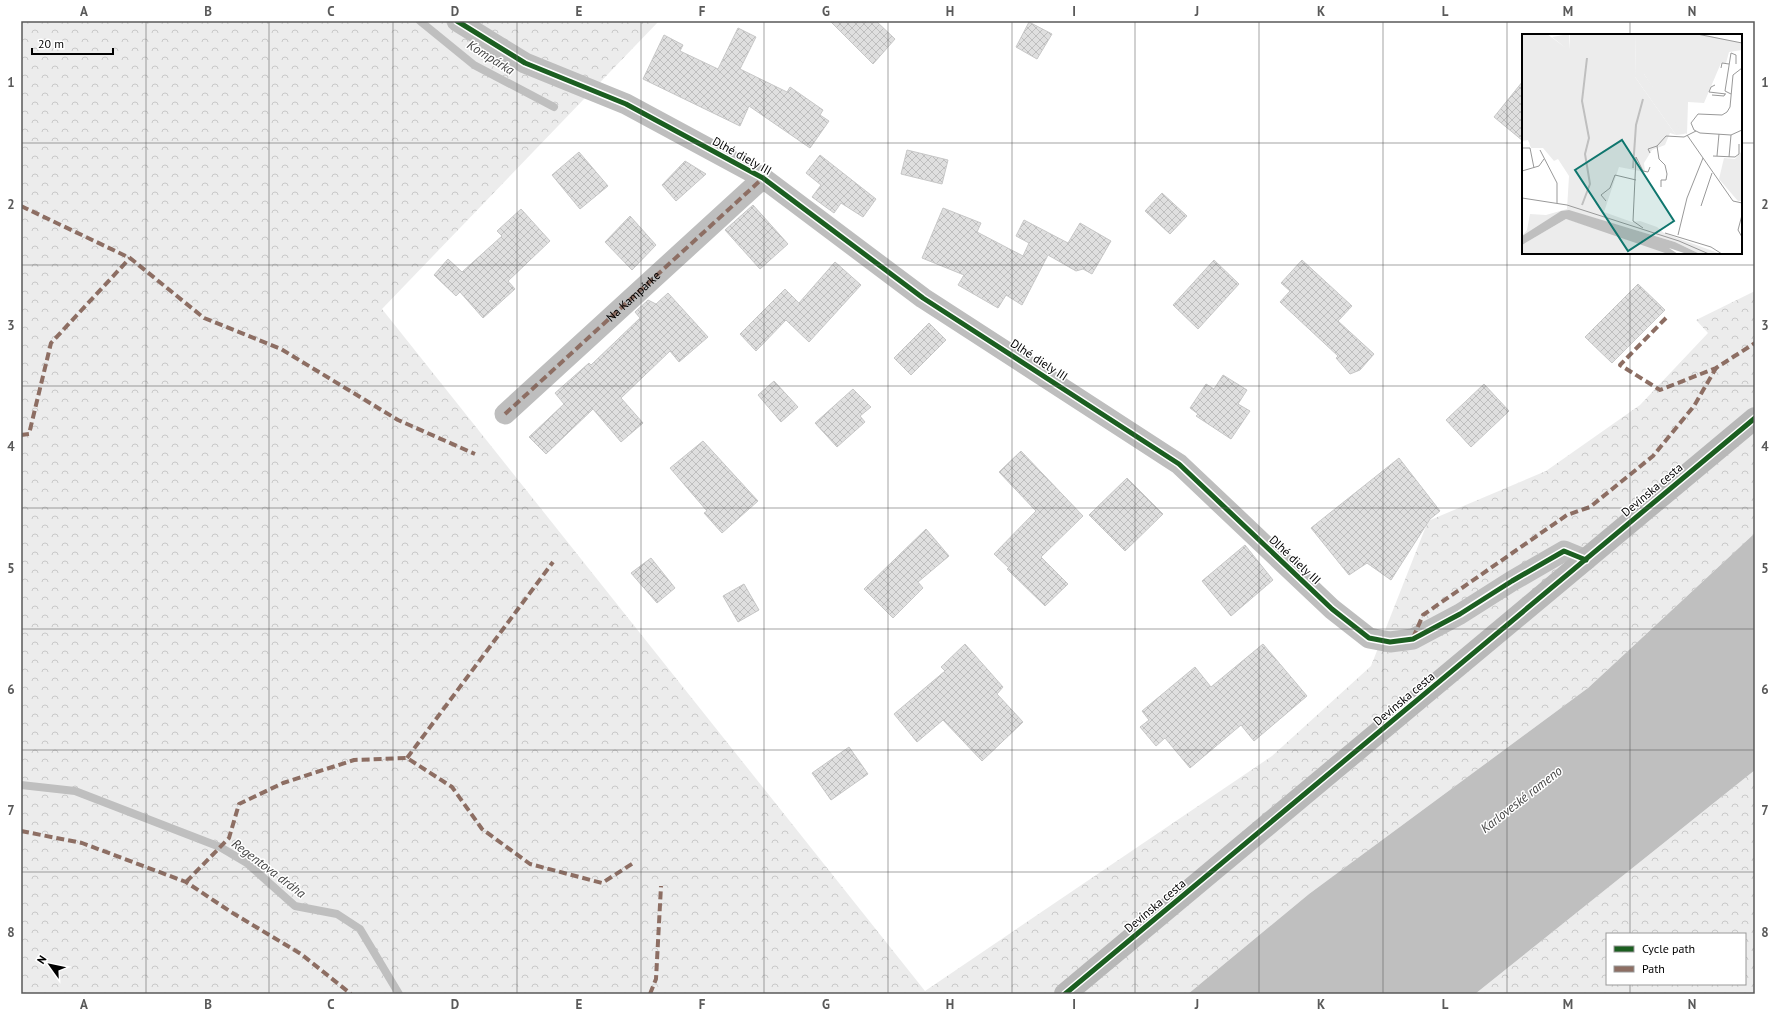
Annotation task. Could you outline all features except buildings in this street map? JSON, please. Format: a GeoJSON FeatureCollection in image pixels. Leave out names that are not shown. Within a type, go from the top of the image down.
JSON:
{"type":"FeatureCollection","features":[{"type":"Feature","properties":{"kind":"street","name":"Dlhé diely III"},"geometry":{"type":"LineString","coordinates":[[457,21],[525,63],[626,104],[762,178],[923,298],[1179,464],[1332,609],[1369,638],[1390,642],[1413,639],[1460,614],[1512,581],[1564,551],[1586,560]]}},
{"type":"Feature","properties":{"kind":"street","name":"Na Kampárke"},"geometry":{"type":"LineString","coordinates":[[505,414],[762,178]]}},
{"type":"Feature","properties":{"kind":"street","name":"Devínska cesta"},"geometry":{"type":"LineString","coordinates":[[1065,994],[1755,418]]}},
{"type":"Feature","properties":{"kind":"green space"},"geometry":{"type":"Polygon","coordinates":[[[21,21],[659,21],[382,309],[925,991],[1272,756],[1371,666],[1428,521],[1546,471],[1640,405],[1708,333],[1696,320],[1755,291],[1755,533],[1588,688],[1309,894],[1188,994],[21,994],[21,21]]]}},
{"type":"Feature","properties":{"kind":"green space"},"geometry":{"type":"Polygon","coordinates":[[[1755,770],[1755,994],[1475,994],[1755,770]]]}},
{"type":"Feature","properties":{"kind":"water","name":"Karloveské rameno"},"geometry":{"type":"Polygon","coordinates":[[[1755,533],[1755,770],[1475,994],[1188,994],[1309,894],[1588,688],[1755,533]]]}},
{"type":"Feature","properties":{"kind":"waterway","name":"Kompárka"},"geometry":{"type":"LineString","coordinates":[[420,21],[474,65],[554,107]]}},
{"type":"Feature","properties":{"kind":"waterway","name":"Regentova dráha"},"geometry":{"type":"LineString","coordinates":[[21,785],[75,791],[220,847],[247,863],[295,906],[337,914],[360,929],[399,994]]}},
{"type":"Feature","properties":{"kind":"marked path"},"geometry":{"type":"LineString","coordinates":[[505,414],[763,178]]}},
{"type":"Feature","properties":{"kind":"marked path"},"geometry":{"type":"LineString","coordinates":[[21,206],[130,258],[204,318],[281,349],[398,420],[475,454]]}},
{"type":"Feature","properties":{"kind":"marked path"},"geometry":{"type":"LineString","coordinates":[[21,435],[29,434],[51,343],[130,258]]}},
{"type":"Feature","properties":{"kind":"marked path"},"geometry":{"type":"LineString","coordinates":[[1666,318],[1620,365],[1660,390],[1716,368],[1755,343]]}},
{"type":"Feature","properties":{"kind":"marked path"},"geometry":{"type":"LineString","coordinates":[[1413,638],[1423,615],[1567,515],[1590,507],[1653,456],[1694,406],[1716,368]]}},
{"type":"Feature","properties":{"kind":"marked path"},"geometry":{"type":"LineString","coordinates":[[407,758],[553,562]]}},
{"type":"Feature","properties":{"kind":"marked path"},"geometry":{"type":"LineString","coordinates":[[186,882],[229,838],[239,804],[283,783],[354,760],[407,758],[452,787],[482,829],[530,864],[602,883],[635,862]]}},
{"type":"Feature","properties":{"kind":"marked path"},"geometry":{"type":"LineString","coordinates":[[21,831],[82,843],[186,882],[231,912],[301,954],[351,994]]}},
{"type":"Feature","properties":{"kind":"marked path"},"geometry":{"type":"LineString","coordinates":[[650,994],[656,979],[661,886]]}},
{"type":"Feature","properties":{"kind":"cycle path"},"geometry":{"type":"LineString","coordinates":[[457,21],[525,63],[626,104],[763,178],[923,298],[1179,464],[1332,609],[1369,638],[1390,642],[1413,639],[1460,614],[1512,581],[1564,551],[1586,560]]}},
{"type":"Feature","properties":{"kind":"cycle path"},"geometry":{"type":"LineString","coordinates":[[1065,994],[1755,418]]}}]}
